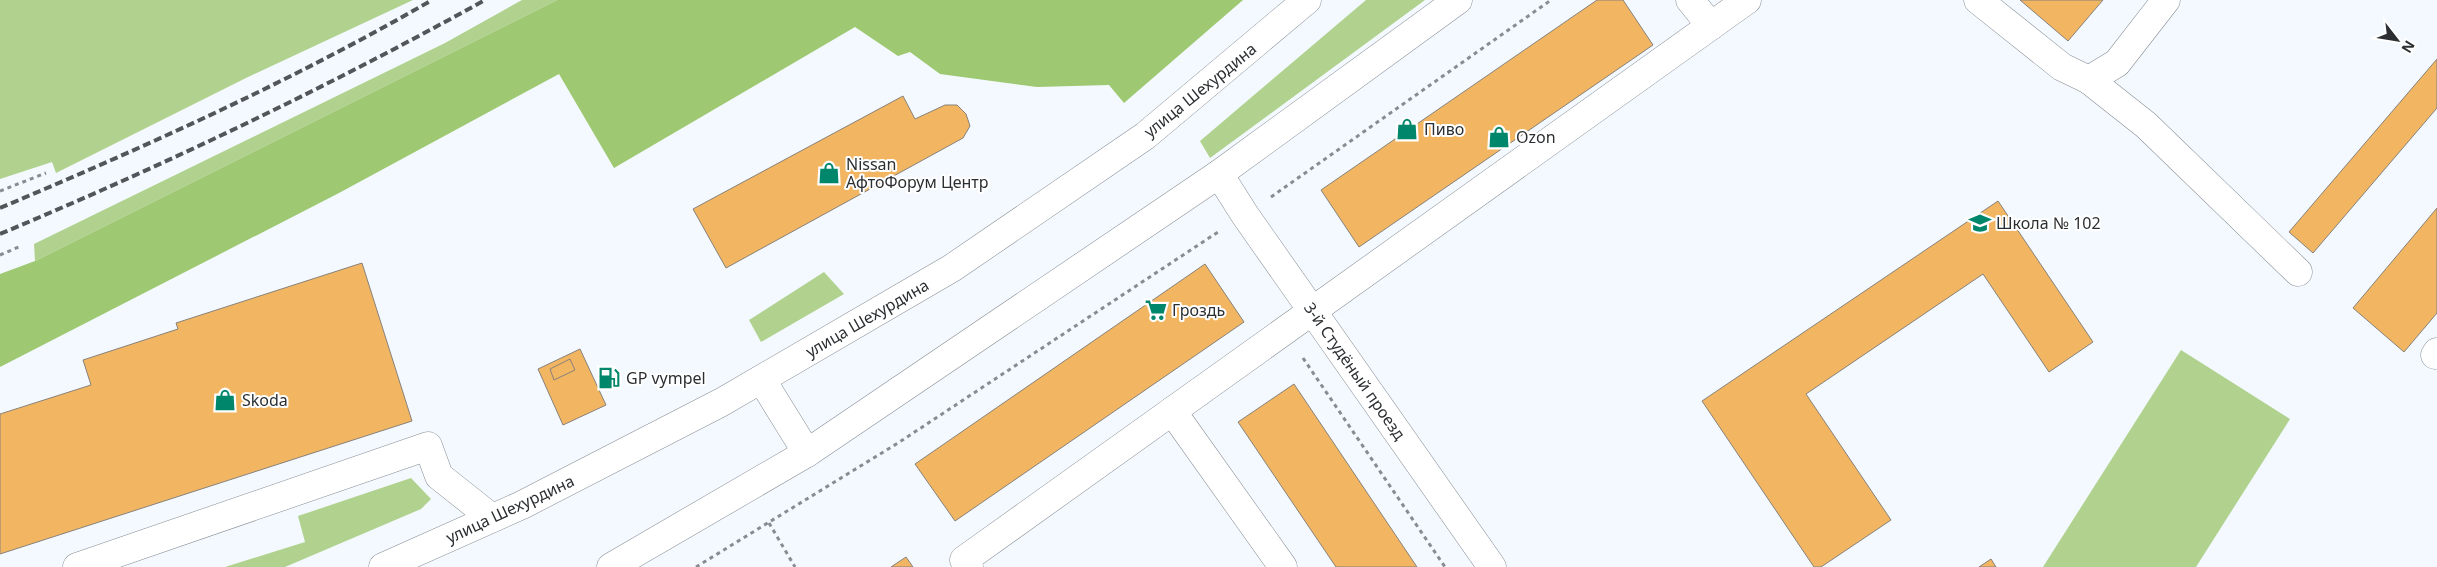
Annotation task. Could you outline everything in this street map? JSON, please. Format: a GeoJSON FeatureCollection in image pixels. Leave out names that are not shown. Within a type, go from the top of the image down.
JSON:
{"type":"FeatureCollection","features":[{"type":"Feature","properties":{"kind":"street","name":"улица Шехурдина"},"geometry":{"type":"LineString","coordinates":[[383,567],[522,505],[762,380],[952,268],[1145,136],[1307,0]]}},
{"type":"Feature","properties":{"kind":"street"},"geometry":{"type":"LineString","coordinates":[[611,567],[808,453],[1219,174],[1458,0]]}},
{"type":"Feature","properties":{"kind":"street"},"geometry":{"type":"LineString","coordinates":[[1690,0],[1711,26]]}},
{"type":"Feature","properties":{"kind":"street"},"geometry":{"type":"LineString","coordinates":[[969,567],[964,560],[1747,0]]}},
{"type":"Feature","properties":{"kind":"street"},"geometry":{"type":"LineString","coordinates":[[1978,0],[2062,67],[2089,80],[2146,125],[2298,272]]}},
{"type":"Feature","properties":{"kind":"street"},"geometry":{"type":"LineString","coordinates":[[2089,80],[2117,63],[2166,0]]}},
{"type":"Feature","properties":{"kind":"street","name":"3-й Студёный проезд"},"geometry":{"type":"LineString","coordinates":[[1219,174],[1245,215],[1492,567]]}},
{"type":"Feature","properties":{"kind":"street"},"geometry":{"type":"LineString","coordinates":[[762,380],[808,453]]}},
{"type":"Feature","properties":{"kind":"street"},"geometry":{"type":"LineString","coordinates":[[1172,411],[1283,567]]}},
{"type":"Feature","properties":{"kind":"street"},"geometry":{"type":"LineString","coordinates":[[77,567],[428,446],[440,476],[492,518]]}},
{"type":"Feature","properties":{"kind":"path"},"geometry":{"type":"LineString","coordinates":[[696,567],[898,443],[1245,215],[1551,0]]}},
{"type":"Feature","properties":{"kind":"path"},"geometry":{"type":"LineString","coordinates":[[0,191],[46,173]]}},
{"type":"Feature","properties":{"kind":"path"},"geometry":{"type":"LineString","coordinates":[[0,255],[21,246]]}},
{"type":"Feature","properties":{"kind":"path"},"geometry":{"type":"LineString","coordinates":[[1284,330],[1445,567]]}},
{"type":"Feature","properties":{"kind":"path"},"geometry":{"type":"LineString","coordinates":[[768,523],[795,567]]}},
{"type":"Feature","properties":{"kind":"green space"},"geometry":{"type":"Polygon","coordinates":[[[0,0],[413,0],[246,78],[56,173],[52,162],[0,179],[0,0]]]}},
{"type":"Feature","properties":{"kind":"green space"},"geometry":{"type":"Polygon","coordinates":[[[522,0],[557,0],[35,261],[34,244],[445,43],[522,0]]]}},
{"type":"Feature","properties":{"kind":"green space"},"geometry":{"type":"Polygon","coordinates":[[[557,0],[1243,0],[1124,103],[1109,85],[1037,87],[940,74],[910,52],[898,56],[855,27],[614,168],[559,74],[339,193],[0,367],[0,274],[35,261],[557,0]]]}},
{"type":"Feature","properties":{"kind":"green space"},"geometry":{"type":"Polygon","coordinates":[[[1366,0],[1425,0],[1210,158],[1200,141],[1366,0]]]}},
{"type":"Feature","properties":{"kind":"green space"},"geometry":{"type":"Polygon","coordinates":[[[824,272],[844,294],[761,342],[749,320],[824,272]]]}},
{"type":"Feature","properties":{"kind":"green space"},"geometry":{"type":"Polygon","coordinates":[[[2181,350],[2290,419],[2196,567],[2043,567],[2181,350]]]}},
{"type":"Feature","properties":{"kind":"green space"},"geometry":{"type":"Polygon","coordinates":[[[411,478],[431,499],[421,509],[285,567],[225,567],[305,542],[298,516],[411,478]]]}},
{"type":"Feature","properties":{"kind":"building"},"geometry":{"type":"Polygon","coordinates":[[[1597,0],[1623,0],[1653,45],[1359,247],[1321,190],[1597,0]]]}},
{"type":"Feature","properties":{"kind":"building"},"geometry":{"type":"Polygon","coordinates":[[[2020,0],[2103,0],[2068,41],[2020,0]]]}},
{"type":"Feature","properties":{"kind":"building"},"geometry":{"type":"Polygon","coordinates":[[[2437,59],[2437,108],[2313,253],[2289,232],[2437,59]]]}},
{"type":"Feature","properties":{"kind":"building","name":"Nissan АфтоФорум Центр"},"geometry":{"type":"Polygon","coordinates":[[[903,96],[915,119],[945,105],[957,105],[966,114],[970,126],[963,138],[726,268],[693,209],[903,96]]]}},
{"type":"Feature","properties":{"kind":"building"},"geometry":{"type":"Polygon","coordinates":[[[1998,201],[2093,342],[2049,372],[1983,274],[1806,394],[1891,520],[1821,567],[1814,567],[1702,401],[1998,201]]]}},
{"type":"Feature","properties":{"kind":"building"},"geometry":{"type":"Polygon","coordinates":[[[2437,208],[2437,313],[2404,352],[2353,308],[2437,208]]]}},
{"type":"Feature","properties":{"kind":"building","name":"Skoda"},"geometry":{"type":"Polygon","coordinates":[[[362,263],[412,421],[0,554],[0,414],[91,385],[83,360],[178,329],[176,323],[362,263]]]}},
{"type":"Feature","properties":{"kind":"building"},"geometry":{"type":"Polygon","coordinates":[[[1205,264],[1244,322],[955,521],[915,464],[1205,264]]]}},
{"type":"Feature","properties":{"kind":"building"},"geometry":{"type":"Polygon","coordinates":[[[580,349],[606,405],[563,425],[538,369],[580,349]]]}},
{"type":"Feature","properties":{"kind":"building"},"geometry":{"type":"Polygon","coordinates":[[[570,359],[575,370],[554,380],[550,369],[570,359]]]}},
{"type":"Feature","properties":{"kind":"building"},"geometry":{"type":"Polygon","coordinates":[[[1294,384],[1417,567],[1336,567],[1238,422],[1294,384]]]}},
{"type":"Feature","properties":{"kind":"building"},"geometry":{"type":"Polygon","coordinates":[[[906,557],[913,567],[891,567],[906,557]]]}},
{"type":"Feature","properties":{"kind":"building"},"geometry":{"type":"Polygon","coordinates":[[[1991,559],[1996,567],[1979,567],[1991,559]]]}},
{"type":"Feature","properties":{"kind":"railway"},"geometry":{"type":"LineString","coordinates":[[0,208],[110,161],[219,111],[327,58],[432,0]]}},
{"type":"Feature","properties":{"kind":"railway"},"geometry":{"type":"LineString","coordinates":[[0,234],[246,124],[366,64],[485,0]]}},
{"type":"Feature","properties":{"kind":"place","name":"Пиво"},"geometry":{"type":"Point","coordinates":[1407,129]}},
{"type":"Feature","properties":{"kind":"place","name":"Ozon"},"geometry":{"type":"Point","coordinates":[1499,137]}},
{"type":"Feature","properties":{"kind":"place","name":"Nissan АфтоФорум Центр"},"geometry":{"type":"Point","coordinates":[829,173]}},
{"type":"Feature","properties":{"kind":"place","name":"Школа № 102"},"geometry":{"type":"Point","coordinates":[1980,223]}},
{"type":"Feature","properties":{"kind":"place","name":"Гроздь"},"geometry":{"type":"Point","coordinates":[1156,310]}},
{"type":"Feature","properties":{"kind":"place","name":"GP vympel"},"geometry":{"type":"Point","coordinates":[609,378]}},
{"type":"Feature","properties":{"kind":"place","name":"Skoda"},"geometry":{"type":"Point","coordinates":[225,400]}}]}
